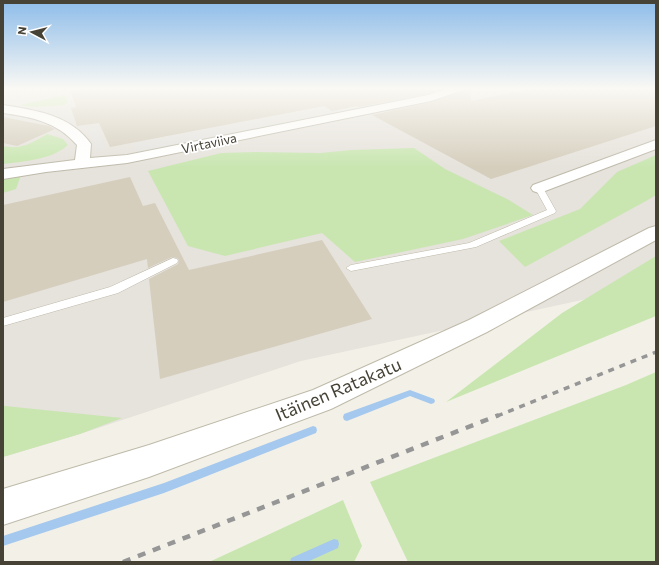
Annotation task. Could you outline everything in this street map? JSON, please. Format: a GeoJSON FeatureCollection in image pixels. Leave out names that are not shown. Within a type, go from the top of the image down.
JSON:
{"type":"FeatureCollection","features":[{"type":"Feature","properties":{"kind":"street"},"geometry":{"type":"LineString","coordinates":[[32,114],[44,117],[64,125],[78,137],[84,144],[82,164]]}},
{"type":"Feature","properties":{"kind":"street","name":"Virtaviiva"},"geometry":{"type":"LineString","coordinates":[[3,174],[127,159],[349,114]]}},
{"type":"Feature","properties":{"kind":"street"},"geometry":{"type":"LineString","coordinates":[[539,188],[656,144]]}},
{"type":"Feature","properties":{"kind":"street","name":"Itäinen Ratakatu"},"geometry":{"type":"LineString","coordinates":[[3,507],[149,462],[321,400],[478,326],[656,232]]}},
{"type":"Feature","properties":{"kind":"lane"},"geometry":{"type":"LineString","coordinates":[[351,268],[472,245],[552,211],[539,188]]}},
{"type":"Feature","properties":{"kind":"lane"},"geometry":{"type":"LineString","coordinates":[[3,322],[114,290],[173,261]]}},
{"type":"Feature","properties":{"kind":"shaded area"},"geometry":{"type":"Polygon","coordinates":[[[3,114],[656,114],[656,284],[301,361],[80,434],[3,457],[3,114]]]}},
{"type":"Feature","properties":{"kind":"shaded area"},"geometry":{"type":"Polygon","coordinates":[[[258,118],[268,126],[138,153],[133,143],[258,118]]]}},
{"type":"Feature","properties":{"kind":"shaded area"},"geometry":{"type":"Polygon","coordinates":[[[97,128],[105,149],[96,151],[89,130],[97,128]]]}},
{"type":"Feature","properties":{"kind":"green space"},"geometry":{"type":"Polygon","coordinates":[[[47,134],[63,139],[68,145],[46,157],[29,161],[3,164],[3,146],[15,147],[26,145],[47,134]]]}},
{"type":"Feature","properties":{"kind":"green space"},"geometry":{"type":"Polygon","coordinates":[[[414,148],[445,169],[507,199],[533,215],[463,239],[355,262],[322,233],[225,256],[188,246],[148,171],[221,153],[320,153],[352,150],[414,148]]]}},
{"type":"Feature","properties":{"kind":"green space"},"geometry":{"type":"Polygon","coordinates":[[[656,155],[656,195],[646,201],[525,267],[499,241],[580,209],[617,172],[656,155]]]}},
{"type":"Feature","properties":{"kind":"green space"},"geometry":{"type":"Polygon","coordinates":[[[21,175],[16,189],[3,193],[3,178],[21,175]]]}},
{"type":"Feature","properties":{"kind":"green space"},"geometry":{"type":"Polygon","coordinates":[[[656,256],[656,316],[446,402],[562,313],[656,256]]]}},
{"type":"Feature","properties":{"kind":"green space"},"geometry":{"type":"Polygon","coordinates":[[[656,372],[656,562],[408,562],[370,482],[626,385],[656,372]]]}},
{"type":"Feature","properties":{"kind":"green space"},"geometry":{"type":"Polygon","coordinates":[[[3,405],[122,418],[80,434],[3,457],[3,405]]]}},
{"type":"Feature","properties":{"kind":"green space"},"geometry":{"type":"Polygon","coordinates":[[[343,500],[362,546],[354,562],[209,562],[343,500]]]}},
{"type":"Feature","properties":{"kind":"building"},"geometry":{"type":"Polygon","coordinates":[[[73,114],[280,114],[110,147],[99,123],[77,126],[73,114]]]}},
{"type":"Feature","properties":{"kind":"building"},"geometry":{"type":"Polygon","coordinates":[[[656,114],[656,126],[491,179],[372,115],[656,114]]]}},
{"type":"Feature","properties":{"kind":"building"},"geometry":{"type":"Polygon","coordinates":[[[3,117],[49,126],[55,129],[17,146],[3,143],[3,117]]]}},
{"type":"Feature","properties":{"kind":"building"},"geometry":{"type":"Polygon","coordinates":[[[130,177],[143,206],[155,203],[189,270],[322,240],[372,319],[160,379],[149,279],[178,264],[179,260],[177,258],[172,257],[148,268],[147,259],[3,302],[3,205],[130,177]]]}},
{"type":"Feature","properties":{"kind":"waterway"},"geometry":{"type":"LineString","coordinates":[[347,417],[410,393],[431,401]]}},
{"type":"Feature","properties":{"kind":"waterway"},"geometry":{"type":"LineString","coordinates":[[3,541],[164,488],[313,430]]}},
{"type":"Feature","properties":{"kind":"waterway"},"geometry":{"type":"LineString","coordinates":[[295,562],[334,544]]}},
{"type":"Feature","properties":{"kind":"railway"},"geometry":{"type":"LineString","coordinates":[[497,416],[656,352]]}},
{"type":"Feature","properties":{"kind":"railway"},"geometry":{"type":"LineString","coordinates":[[123,562],[499,415]]}}]}
